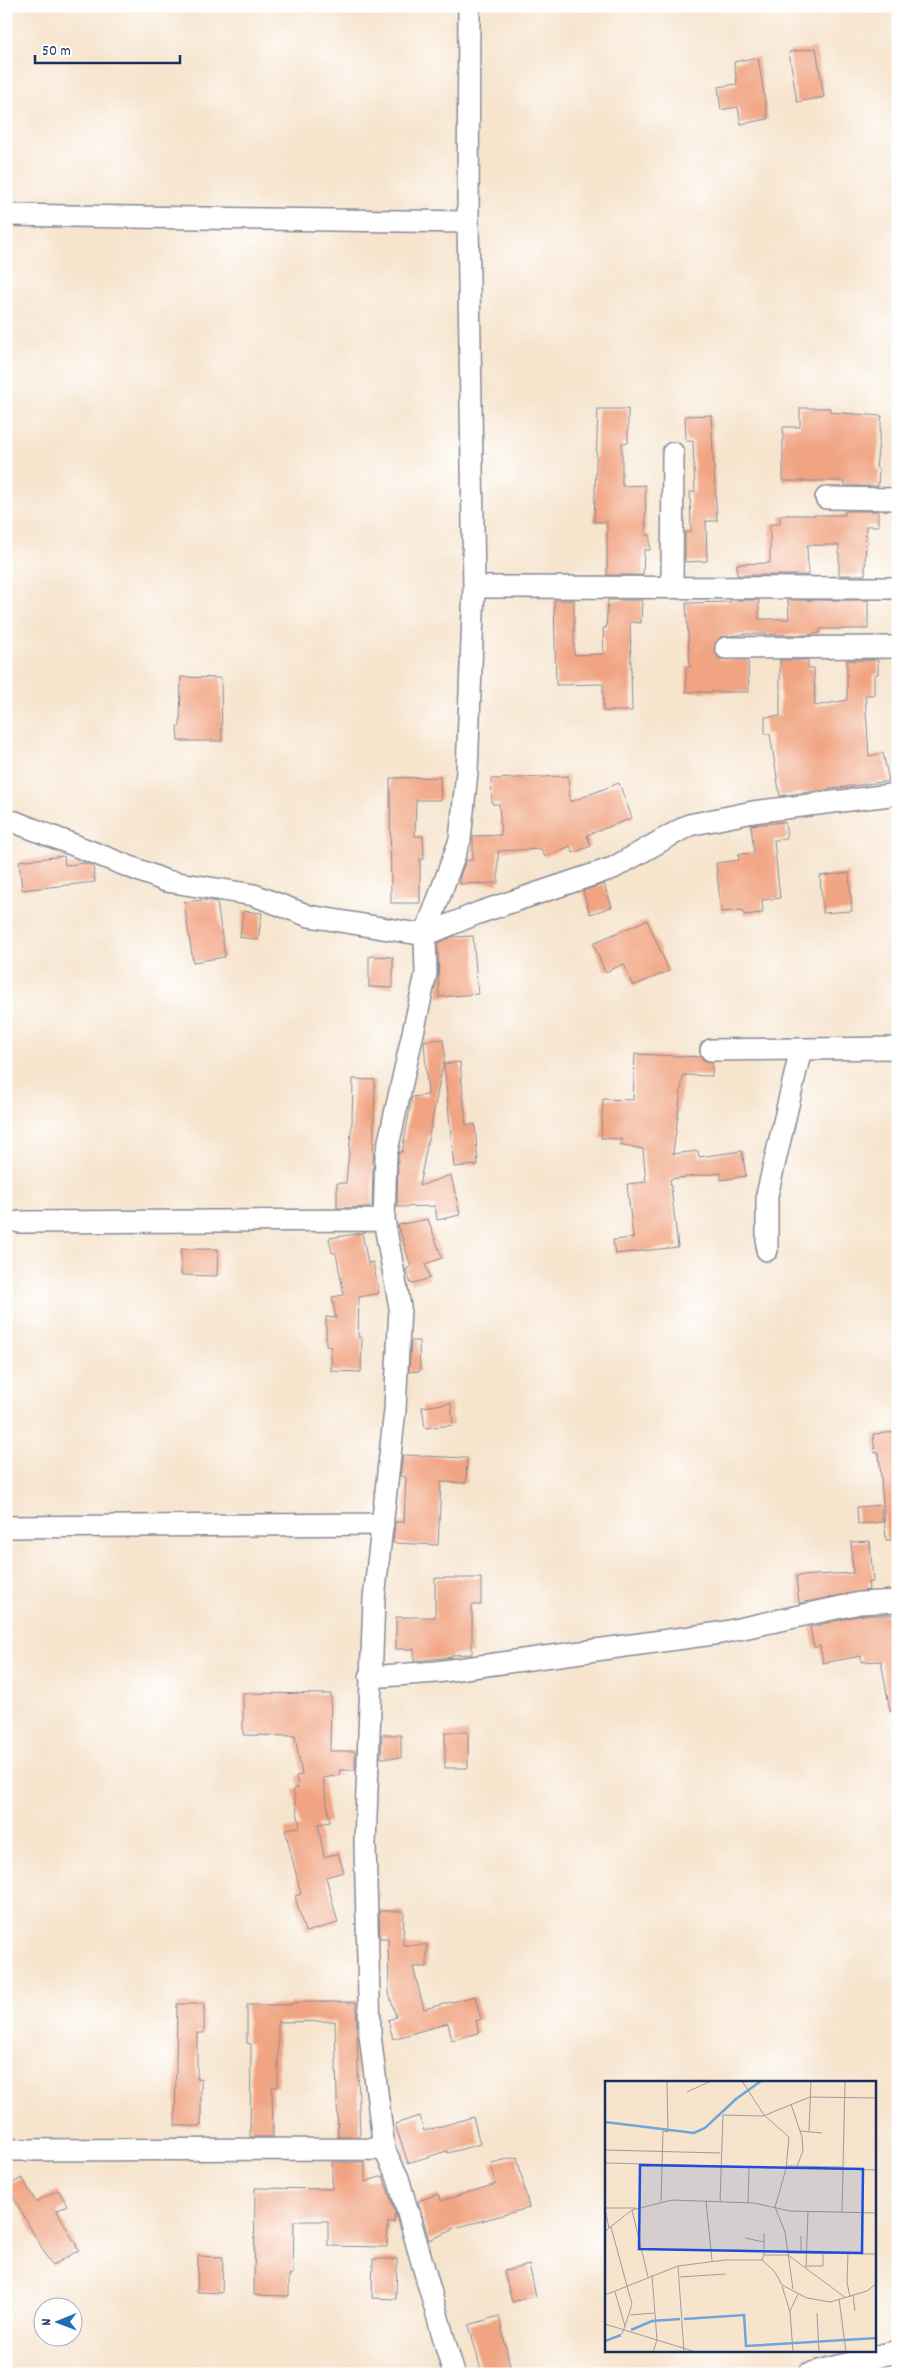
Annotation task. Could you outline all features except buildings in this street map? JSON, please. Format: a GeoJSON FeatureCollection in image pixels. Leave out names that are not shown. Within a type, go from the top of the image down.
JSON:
{"type":"FeatureCollection","features":[{"type":"Feature","properties":{"kind":"street"},"geometry":{"type":"LineString","coordinates":[[454,2374],[398,2178],[384,2149],[370,2035],[365,1844],[374,1600],[395,1410],[400,1308],[384,1220],[386,1155],[426,974],[425,935],[460,840],[467,772],[474,587],[468,222],[469,6]]}},
{"type":"Feature","properties":{"kind":"street"},"geometry":{"type":"LineString","coordinates":[[6,216],[468,222]]}},
{"type":"Feature","properties":{"kind":"street"},"geometry":{"type":"LineString","coordinates":[[672,587],[674,453]]}},
{"type":"Feature","properties":{"kind":"street"},"geometry":{"type":"LineString","coordinates":[[826,498],[898,499]]}},
{"type":"Feature","properties":{"kind":"street"},"geometry":{"type":"LineString","coordinates":[[474,587],[898,588]]}},
{"type":"Feature","properties":{"kind":"street"},"geometry":{"type":"LineString","coordinates":[[726,648],[898,647]]}},
{"type":"Feature","properties":{"kind":"street"},"geometry":{"type":"LineString","coordinates":[[6,821],[15,822],[166,881],[254,895],[309,916],[425,935],[478,913],[613,868],[689,825],[753,812],[898,794]]}},
{"type":"Feature","properties":{"kind":"street"},"geometry":{"type":"LineString","coordinates":[[711,1050],[898,1048]]}},
{"type":"Feature","properties":{"kind":"street"},"geometry":{"type":"LineString","coordinates":[[767,1250],[767,1195],[802,1049]]}},
{"type":"Feature","properties":{"kind":"street"},"geometry":{"type":"LineString","coordinates":[[19,1222],[384,1220]]}},
{"type":"Feature","properties":{"kind":"street"},"geometry":{"type":"LineString","coordinates":[[6,1528],[383,1524]]}},
{"type":"Feature","properties":{"kind":"street"},"geometry":{"type":"LineString","coordinates":[[370,1677],[436,1672],[720,1633],[860,1603],[898,1600]]}},
{"type":"Feature","properties":{"kind":"street"},"geometry":{"type":"LineString","coordinates":[[6,2150],[384,2149]]}},
{"type":"Feature","properties":{"kind":"street"},"geometry":{"type":"LineString","coordinates":[[808,2374],[898,2352]]}}]}
